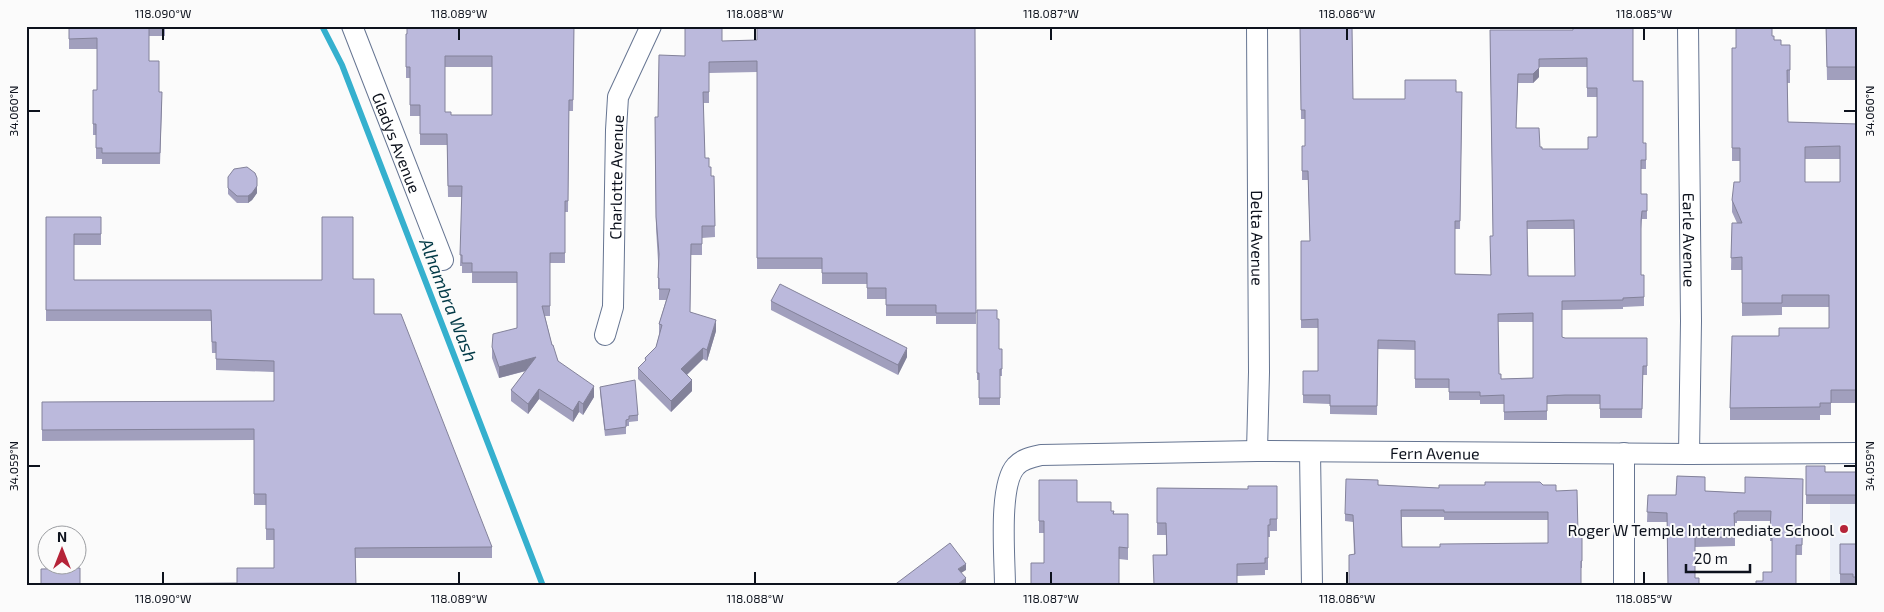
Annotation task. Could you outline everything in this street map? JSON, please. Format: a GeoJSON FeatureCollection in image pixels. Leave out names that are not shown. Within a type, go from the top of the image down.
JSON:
{"type":"FeatureCollection","features":[{"type":"Feature","properties":{"kind":"street","name":"Gladys Avenue"},"geometry":{"type":"LineString","coordinates":[[352,26],[443,260]]}},
{"type":"Feature","properties":{"kind":"street","name":"Charlotte Avenue"},"geometry":{"type":"LineString","coordinates":[[606,335],[613,307],[618,97],[651,26]]}},
{"type":"Feature","properties":{"kind":"street","name":"Delta Avenue"},"geometry":{"type":"LineString","coordinates":[[1257,26],[1259,372],[1257,451]]}},
{"type":"Feature","properties":{"kind":"street","name":"Earle Avenue"},"geometry":{"type":"LineString","coordinates":[[1688,26],[1691,322],[1690,454]]}},
{"type":"Feature","properties":{"kind":"street","name":"Fern Avenue"},"geometry":{"type":"LineString","coordinates":[[1005,586],[1005,502],[1009,479],[1016,466],[1025,459],[1041,455],[1257,451],[1690,454],[1858,453]]}},
{"type":"Feature","properties":{"kind":"street"},"geometry":{"type":"LineString","coordinates":[[1310,452],[1312,586]]}},
{"type":"Feature","properties":{"kind":"street"},"geometry":{"type":"LineString","coordinates":[[1624,453],[1624,586]]}},
{"type":"Feature","properties":{"kind":"shaded area","name":"Roger W Temple Intermediate School"},"geometry":{"type":"Polygon","coordinates":[[[1830,472],[1858,472],[1858,586],[1830,586],[1830,472]]]}},
{"type":"Feature","properties":{"kind":"building"},"geometry":{"type":"Polygon","coordinates":[[[69,26],[149,26],[149,61],[159,61],[159,92],[162,92],[160,153],[102,153],[102,148],[96,148],[96,124],[93,124],[93,90],[97,90],[97,38],[69,39],[69,26]]]}},
{"type":"Feature","properties":{"kind":"building"},"geometry":{"type":"Polygon","coordinates":[[[574,26],[573,100],[569,100],[568,201],[565,201],[565,253],[550,253],[550,306],[542,306],[558,361],[594,386],[583,404],[579,401],[573,411],[539,389],[528,404],[511,390],[536,357],[499,367],[492,347],[493,334],[517,328],[517,272],[472,272],[472,263],[462,263],[462,255],[460,255],[462,186],[448,186],[447,134],[420,134],[420,105],[410,105],[410,67],[406,67],[407,27],[574,26]],[[445,56],[445,112],[451,112],[451,115],[492,115],[492,56],[445,56]]]}},
{"type":"Feature","properties":{"kind":"building"},"geometry":{"type":"Polygon","coordinates":[[[685,26],[722,26],[722,41],[757,40],[757,26],[975,26],[976,313],[936,313],[936,305],[886,305],[886,288],[867,288],[867,273],[822,273],[822,258],[757,258],[757,61],[709,62],[709,92],[703,92],[705,158],[709,158],[711,176],[714,176],[715,226],[702,226],[702,244],[691,244],[690,312],[716,320],[707,350],[703,348],[681,369],[692,380],[671,401],[638,368],[656,347],[662,325],[659,324],[670,289],[659,289],[658,278],[655,117],[658,117],[659,55],[685,56],[685,26]]]}},
{"type":"Feature","properties":{"kind":"building"},"geometry":{"type":"Polygon","coordinates":[[[1300,26],[1352,26],[1353,99],[1405,99],[1405,80],[1456,80],[1456,92],[1462,92],[1460,221],[1455,221],[1455,274],[1491,275],[1490,236],[1493,236],[1490,30],[1573,30],[1573,26],[1633,26],[1633,81],[1643,81],[1643,143],[1646,143],[1646,160],[1641,160],[1641,194],[1647,194],[1647,211],[1642,211],[1641,221],[1641,275],[1644,275],[1644,297],[1623,298],[1623,300],[1562,301],[1562,337],[1647,338],[1647,366],[1643,366],[1642,409],[1600,409],[1600,395],[1565,395],[1547,396],[1547,411],[1504,412],[1504,395],[1480,396],[1480,392],[1449,392],[1449,379],[1415,379],[1415,341],[1378,340],[1377,406],[1330,406],[1330,395],[1303,395],[1303,371],[1318,371],[1318,319],[1301,320],[1301,241],[1310,241],[1308,171],[1302,171],[1302,146],[1305,146],[1305,110],[1301,110],[1300,26]],[[1587,58],[1539,59],[1539,68],[1533,74],[1518,74],[1516,128],[1539,128],[1540,147],[1542,149],[1588,149],[1588,137],[1597,137],[1597,88],[1587,88],[1587,58]],[[1574,220],[1527,221],[1528,276],[1575,276],[1574,220]],[[1533,313],[1498,314],[1499,374],[1501,374],[1501,379],[1533,378],[1533,313]]]}},
{"type":"Feature","properties":{"kind":"building"},"geometry":{"type":"Polygon","coordinates":[[[1736,26],[1772,26],[1774,40],[1781,40],[1781,45],[1790,45],[1790,70],[1787,70],[1788,122],[1858,124],[1858,390],[1831,390],[1831,403],[1820,403],[1820,407],[1730,408],[1732,336],[1779,336],[1779,328],[1829,328],[1829,295],[1782,295],[1782,303],[1742,303],[1742,257],[1731,258],[1732,223],[1742,223],[1732,200],[1734,182],[1740,182],[1740,148],[1732,148],[1732,48],[1736,48],[1736,26]],[[1840,146],[1805,147],[1805,182],[1840,182],[1840,146]]]}},
{"type":"Feature","properties":{"kind":"building"},"geometry":{"type":"Polygon","coordinates":[[[1826,26],[1858,26],[1858,67],[1827,67],[1826,26]]]}},
{"type":"Feature","properties":{"kind":"building"},"geometry":{"type":"Polygon","coordinates":[[[247,167],[255,173],[257,186],[248,196],[237,196],[228,188],[228,177],[234,169],[247,167]]]}},
{"type":"Feature","properties":{"kind":"building"},"geometry":{"type":"Polygon","coordinates":[[[46,217],[101,217],[101,234],[74,234],[74,280],[322,280],[322,217],[353,217],[353,279],[374,279],[374,314],[401,314],[492,547],[355,548],[356,586],[41,586],[41,574],[80,574],[80,584],[237,583],[237,568],[274,568],[274,529],[266,529],[266,494],[254,494],[254,429],[42,430],[42,402],[274,401],[274,361],[216,359],[216,342],[212,342],[211,310],[46,310],[46,217]]]}},
{"type":"Feature","properties":{"kind":"building"},"geometry":{"type":"Polygon","coordinates":[[[780,284],[907,348],[898,365],[771,301],[780,284]]]}},
{"type":"Feature","properties":{"kind":"building"},"geometry":{"type":"Polygon","coordinates":[[[977,310],[997,310],[997,319],[999,319],[999,349],[1002,349],[1000,398],[979,398],[977,310]]]}},
{"type":"Feature","properties":{"kind":"building"},"geometry":{"type":"Polygon","coordinates":[[[635,380],[638,415],[629,416],[629,419],[626,420],[626,427],[605,430],[600,387],[635,380]]]}},
{"type":"Feature","properties":{"kind":"building"},"geometry":{"type":"Polygon","coordinates":[[[1806,466],[1825,466],[1825,472],[1858,472],[1858,495],[1806,495],[1806,466]]]}},
{"type":"Feature","properties":{"kind":"building"},"geometry":{"type":"Polygon","coordinates":[[[1677,476],[1705,477],[1705,491],[1745,493],[1745,477],[1803,479],[1802,545],[1796,545],[1796,586],[1756,586],[1756,581],[1763,581],[1763,572],[1772,572],[1771,511],[1737,511],[1737,513],[1734,513],[1735,537],[1695,537],[1695,578],[1699,578],[1699,586],[1668,586],[1667,513],[1647,512],[1648,495],[1676,495],[1677,476]]]}},
{"type":"Feature","properties":{"kind":"building"},"geometry":{"type":"Polygon","coordinates":[[[1346,479],[1378,480],[1378,485],[1439,488],[1439,485],[1485,485],[1485,482],[1540,482],[1543,485],[1556,485],[1556,491],[1577,490],[1578,533],[1582,533],[1581,586],[1349,586],[1349,555],[1355,554],[1353,515],[1345,514],[1346,479]],[[1401,510],[1402,547],[1440,547],[1440,544],[1548,543],[1548,512],[1444,512],[1444,510],[1401,510]]]}},
{"type":"Feature","properties":{"kind":"building"},"geometry":{"type":"Polygon","coordinates":[[[1039,480],[1077,480],[1077,502],[1111,502],[1113,514],[1128,514],[1128,548],[1119,547],[1119,586],[1031,586],[1031,563],[1044,563],[1044,521],[1039,521],[1039,480]]]}},
{"type":"Feature","properties":{"kind":"building"},"geometry":{"type":"Polygon","coordinates":[[[1248,486],[1277,486],[1277,519],[1270,519],[1270,525],[1268,525],[1268,558],[1265,558],[1265,563],[1237,564],[1237,586],[1154,586],[1153,555],[1167,555],[1166,523],[1157,523],[1157,488],[1248,489],[1248,486]]]}},
{"type":"Feature","properties":{"kind":"building"},"geometry":{"type":"Polygon","coordinates":[[[950,543],[966,564],[958,569],[966,578],[958,586],[893,586],[950,543]]]}},
{"type":"Feature","properties":{"kind":"building"},"geometry":{"type":"Polygon","coordinates":[[[1840,544],[1858,544],[1858,577],[1853,577],[1853,574],[1840,574],[1840,544]]]}},
{"type":"Feature","properties":{"kind":"waterway","name":"Alhambra Wash"},"geometry":{"type":"LineString","coordinates":[[322,26],[342,65],[543,586]]}},
{"type":"Feature","properties":{"kind":"place","name":"Roger W Temple Intermediate School"},"geometry":{"type":"Point","coordinates":[1844,529]}}]}
